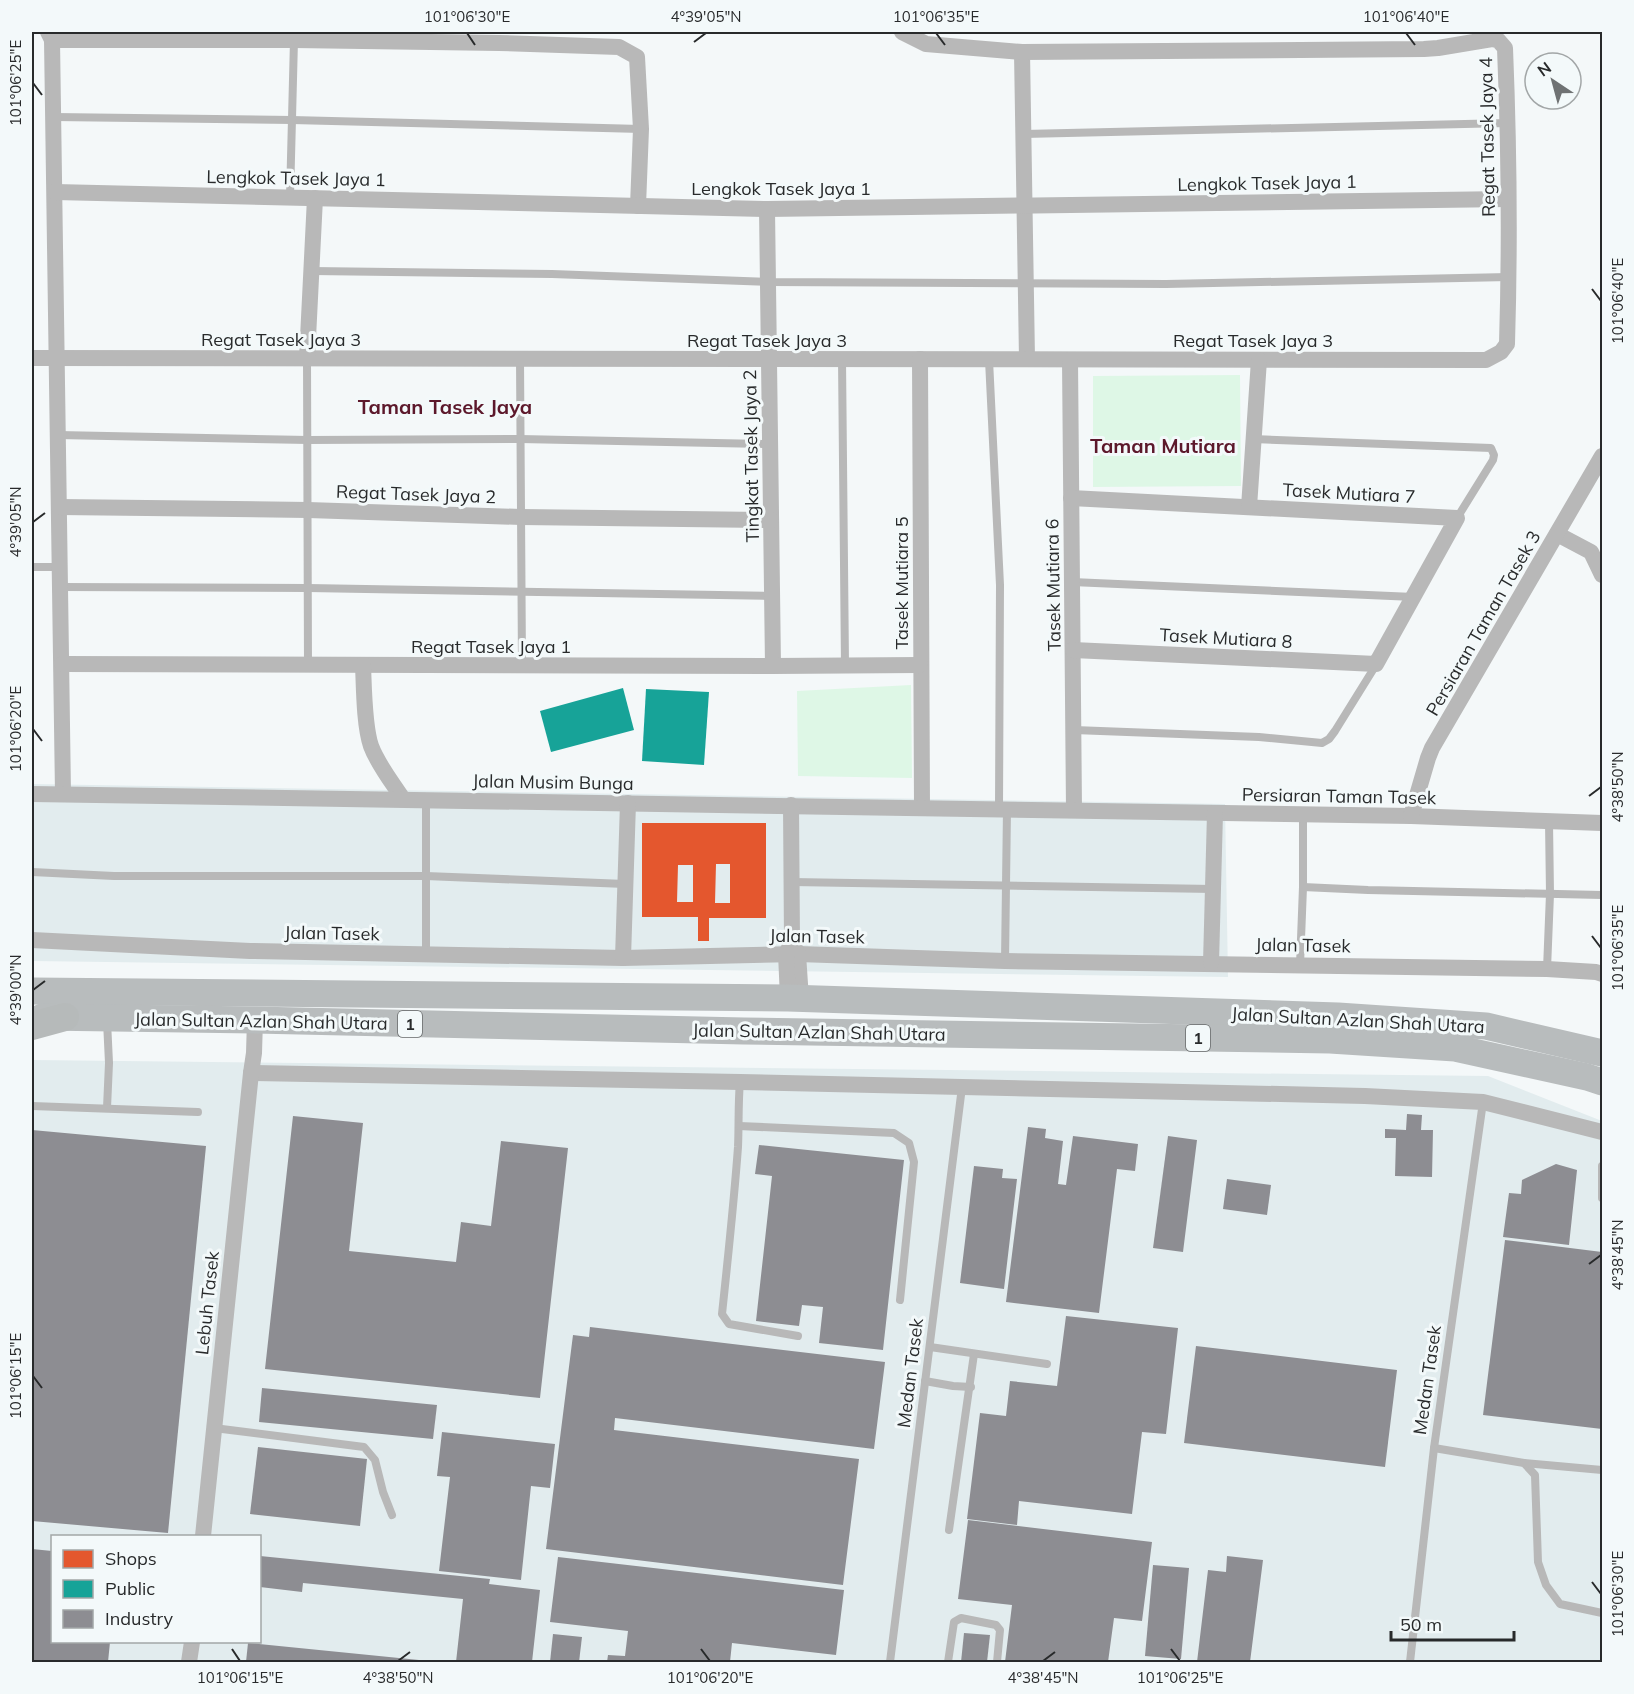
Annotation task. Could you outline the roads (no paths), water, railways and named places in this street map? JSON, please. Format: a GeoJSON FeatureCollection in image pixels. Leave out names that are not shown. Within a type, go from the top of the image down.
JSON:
{"type":"FeatureCollection","features":[{"type":"Feature","properties":{"kind":"highway"},"geometry":{"type":"LineString","coordinates":[[32,1026],[65,1017]]}},
{"type":"Feature","properties":{"kind":"main road","name":"Jalan Sultan Azlan Shah Utara"},"geometry":{"type":"LineString","coordinates":[[32,991],[795,1002],[1372,1018],[1486,1026],[1602,1053]]}},
{"type":"Feature","properties":{"kind":"main road"},"geometry":{"type":"LineString","coordinates":[[744,1031],[774,1024],[795,1002],[805,1019],[816,1022],[869,1025],[878,1034]]}},
{"type":"Feature","properties":{"kind":"main road","name":"Jalan Sultan Azlan Shah Utara"},"geometry":{"type":"LineString","coordinates":[[32,1017],[878,1034],[1330,1040],[1455,1048],[1602,1082]]}},
{"type":"Feature","properties":{"kind":"street"},"geometry":{"type":"LineString","coordinates":[[902,32],[926,44],[1022,52],[1027,359]]}},
{"type":"Feature","properties":{"kind":"street"},"geometry":{"type":"LineString","coordinates":[[63,794],[54,117],[50,36],[294,40],[499,37],[619,47],[637,57],[641,129],[638,206]]}},
{"type":"Feature","properties":{"kind":"street","name":"Regat Tasek Jaya 4"},"geometry":{"type":"LineString","coordinates":[[1022,52],[1425,49],[1498,39],[1505,48],[1508,123],[1507,344],[1501,352]]}},
{"type":"Feature","properties":{"kind":"street","name":"Lengkok Tasek Jaya 1"},"geometry":{"type":"LineString","coordinates":[[55,192],[767,209],[1508,199]]}},
{"type":"Feature","properties":{"kind":"street"},"geometry":{"type":"LineString","coordinates":[[307,358],[315,198]]}},
{"type":"Feature","properties":{"kind":"street","name":"Tingkat Tasek Jaya 2"},"geometry":{"type":"LineString","coordinates":[[767,209],[773,666]]}},
{"type":"Feature","properties":{"kind":"street","name":"Regat Tasek Jaya 3"},"geometry":{"type":"LineString","coordinates":[[32,358],[1486,360],[1501,352]]}},
{"type":"Feature","properties":{"kind":"street","name":"Tasek Mutiara 5"},"geometry":{"type":"LineString","coordinates":[[920,359],[922,807]]}},
{"type":"Feature","properties":{"kind":"street","name":"Tasek Mutiara 6"},"geometry":{"type":"LineString","coordinates":[[1070,360],[1074,810]]}},
{"type":"Feature","properties":{"kind":"street"},"geometry":{"type":"LineString","coordinates":[[1249,507],[1259,360]]}},
{"type":"Feature","properties":{"kind":"street","name":"Persiaran Taman Tasek 3"},"geometry":{"type":"LineString","coordinates":[[1411,816],[1432,748],[1602,456]]}},
{"type":"Feature","properties":{"kind":"street","name":"Tasek Mutiara 7"},"geometry":{"type":"LineString","coordinates":[[1071,498],[1457,518]]}},
{"type":"Feature","properties":{"kind":"street","name":"Regat Tasek Jaya 2"},"geometry":{"type":"LineString","coordinates":[[59,507],[771,520]]}},
{"type":"Feature","properties":{"kind":"street"},"geometry":{"type":"LineString","coordinates":[[1376,664],[1457,518]]}},
{"type":"Feature","properties":{"kind":"street"},"geometry":{"type":"LineString","coordinates":[[1557,534],[1591,552],[1602,574]]}},
{"type":"Feature","properties":{"kind":"street","name":"Tasek Mutiara 8"},"geometry":{"type":"LineString","coordinates":[[1073,650],[1376,664]]}},
{"type":"Feature","properties":{"kind":"street","name":"Regat Tasek Jaya 1"},"geometry":{"type":"LineString","coordinates":[[62,664],[920,665]]}},
{"type":"Feature","properties":{"kind":"street"},"geometry":{"type":"LineString","coordinates":[[363,665],[365,708],[370,743],[403,799]]}},
{"type":"Feature","properties":{"kind":"street","name":"Jalan Musim Bunga"},"geometry":{"type":"LineString","coordinates":[[32,794],[1074,810]]}},
{"type":"Feature","properties":{"kind":"street"},"geometry":{"type":"LineString","coordinates":[[623,958],[628,803]]}},
{"type":"Feature","properties":{"kind":"street"},"geometry":{"type":"LineString","coordinates":[[791,805],[792,950],[795,1002]]}},
{"type":"Feature","properties":{"kind":"street","name":"Persiaran Taman Tasek"},"geometry":{"type":"LineString","coordinates":[[1074,810],[1411,816],[1602,823]]}},
{"type":"Feature","properties":{"kind":"street"},"geometry":{"type":"LineString","coordinates":[[1211,963],[1215,813]]}},
{"type":"Feature","properties":{"kind":"street","name":"Jalan Tasek"},"geometry":{"type":"LineString","coordinates":[[32,940],[250,951],[623,958],[792,950],[1005,961],[1547,969],[1602,974]]}},
{"type":"Feature","properties":{"kind":"street","name":"Lebuh Tasek"},"geometry":{"type":"LineString","coordinates":[[202,1535],[254,1053],[255,1020]]}},
{"type":"Feature","properties":{"kind":"street"},"geometry":{"type":"LineString","coordinates":[[251,1073],[1365,1096],[1483,1102],[1602,1132]]}},
{"type":"Feature","properties":{"kind":"street"},"geometry":{"type":"LineString","coordinates":[[189,1662],[192,1643]]}},
{"type":"Feature","properties":{"kind":"lane"},"geometry":{"type":"LineString","coordinates":[[290,197],[294,40]]}},
{"type":"Feature","properties":{"kind":"lane"},"geometry":{"type":"LineString","coordinates":[[54,117],[292,120],[641,129]]}},
{"type":"Feature","properties":{"kind":"lane"},"geometry":{"type":"LineString","coordinates":[[1024,134],[1508,123]]}},
{"type":"Feature","properties":{"kind":"lane"},"geometry":{"type":"LineString","coordinates":[[312,271],[552,274],[768,282],[1166,284],[1509,277]]}},
{"type":"Feature","properties":{"kind":"lane"},"geometry":{"type":"LineString","coordinates":[[307,358],[308,665]]}},
{"type":"Feature","properties":{"kind":"lane"},"geometry":{"type":"LineString","coordinates":[[520,359],[522,665]]}},
{"type":"Feature","properties":{"kind":"lane"},"geometry":{"type":"LineString","coordinates":[[842,359],[845,665]]}},
{"type":"Feature","properties":{"kind":"lane"},"geometry":{"type":"LineString","coordinates":[[989,360],[1000,585],[1003,809],[1007,886],[1005,961]]}},
{"type":"Feature","properties":{"kind":"lane"},"geometry":{"type":"LineString","coordinates":[[58,435],[308,440],[520,439],[770,444]]}},
{"type":"Feature","properties":{"kind":"lane"},"geometry":{"type":"LineString","coordinates":[[1253,439],[1491,448],[1494,454],[1493,459],[1457,518]]}},
{"type":"Feature","properties":{"kind":"lane"},"geometry":{"type":"LineString","coordinates":[[32,567],[60,567]]}},
{"type":"Feature","properties":{"kind":"lane"},"geometry":{"type":"LineString","coordinates":[[1072,582],[1414,597]]}},
{"type":"Feature","properties":{"kind":"lane"},"geometry":{"type":"LineString","coordinates":[[61,587],[308,588],[772,596]]}},
{"type":"Feature","properties":{"kind":"lane"},"geometry":{"type":"LineString","coordinates":[[1074,729],[1259,737],[1322,743],[1329,739],[1335,731],[1376,664]]}},
{"type":"Feature","properties":{"kind":"lane"},"geometry":{"type":"LineString","coordinates":[[426,799],[426,954]]}},
{"type":"Feature","properties":{"kind":"lane"},"geometry":{"type":"LineString","coordinates":[[1300,965],[1303,814]]}},
{"type":"Feature","properties":{"kind":"lane"},"geometry":{"type":"LineString","coordinates":[[1547,969],[1550,894],[1548,822]]}},
{"type":"Feature","properties":{"kind":"lane"},"geometry":{"type":"LineString","coordinates":[[32,872],[114,876],[426,876],[626,884]]}},
{"type":"Feature","properties":{"kind":"lane"},"geometry":{"type":"LineString","coordinates":[[792,882],[1213,888]]}},
{"type":"Feature","properties":{"kind":"lane"},"geometry":{"type":"LineString","coordinates":[[1303,887],[1602,895]]}},
{"type":"Feature","properties":{"kind":"lane"},"geometry":{"type":"LineString","coordinates":[[106,1018],[109,1064],[107,1108]]}},
{"type":"Feature","properties":{"kind":"lane"},"geometry":{"type":"LineString","coordinates":[[740,1082],[735,1193],[722,1314],[729,1324],[798,1336]]}},
{"type":"Feature","properties":{"kind":"lane","name":"Medan Tasek"},"geometry":{"type":"LineString","coordinates":[[890,1662],[962,1087]]}},
{"type":"Feature","properties":{"kind":"lane","name":"Medan Tasek"},"geometry":{"type":"LineString","coordinates":[[1410,1662],[1434,1448],[1483,1102]]}},
{"type":"Feature","properties":{"kind":"lane"},"geometry":{"type":"LineString","coordinates":[[32,1106],[198,1112]]}},
{"type":"Feature","properties":{"kind":"lane"},"geometry":{"type":"LineString","coordinates":[[739,1126],[894,1133],[909,1143],[914,1162],[900,1300]]}},
{"type":"Feature","properties":{"kind":"lane"},"geometry":{"type":"LineString","coordinates":[[1602,1166],[1602,1198]]}},
{"type":"Feature","properties":{"kind":"lane"},"geometry":{"type":"LineString","coordinates":[[930,1347],[1047,1364]]}},
{"type":"Feature","properties":{"kind":"lane"},"geometry":{"type":"LineString","coordinates":[[949,1530],[974,1354]]}},
{"type":"Feature","properties":{"kind":"lane"},"geometry":{"type":"LineString","coordinates":[[926,1380],[970,1387]]}},
{"type":"Feature","properties":{"kind":"lane"},"geometry":{"type":"LineString","coordinates":[[214,1428],[364,1447],[375,1460],[383,1492],[392,1515]]}},
{"type":"Feature","properties":{"kind":"lane"},"geometry":{"type":"LineString","coordinates":[[1434,1448],[1524,1463],[1602,1470]]}},
{"type":"Feature","properties":{"kind":"lane"},"geometry":{"type":"LineString","coordinates":[[1524,1463],[1535,1475],[1538,1562],[1546,1585],[1560,1604],[1602,1612]]}},
{"type":"Feature","properties":{"kind":"lane"},"geometry":{"type":"LineString","coordinates":[[948,1662],[954,1622],[962,1618],[996,1625],[1000,1630],[997,1662]]}},
{"type":"Feature","properties":{"kind":"district","name":"Taman Tasek Jaya"},"geometry":{"type":"Point","coordinates":[445,406]}},
{"type":"Feature","properties":{"kind":"district","name":"Taman Mutiara"},"geometry":{"type":"Point","coordinates":[1163,445]}}]}
